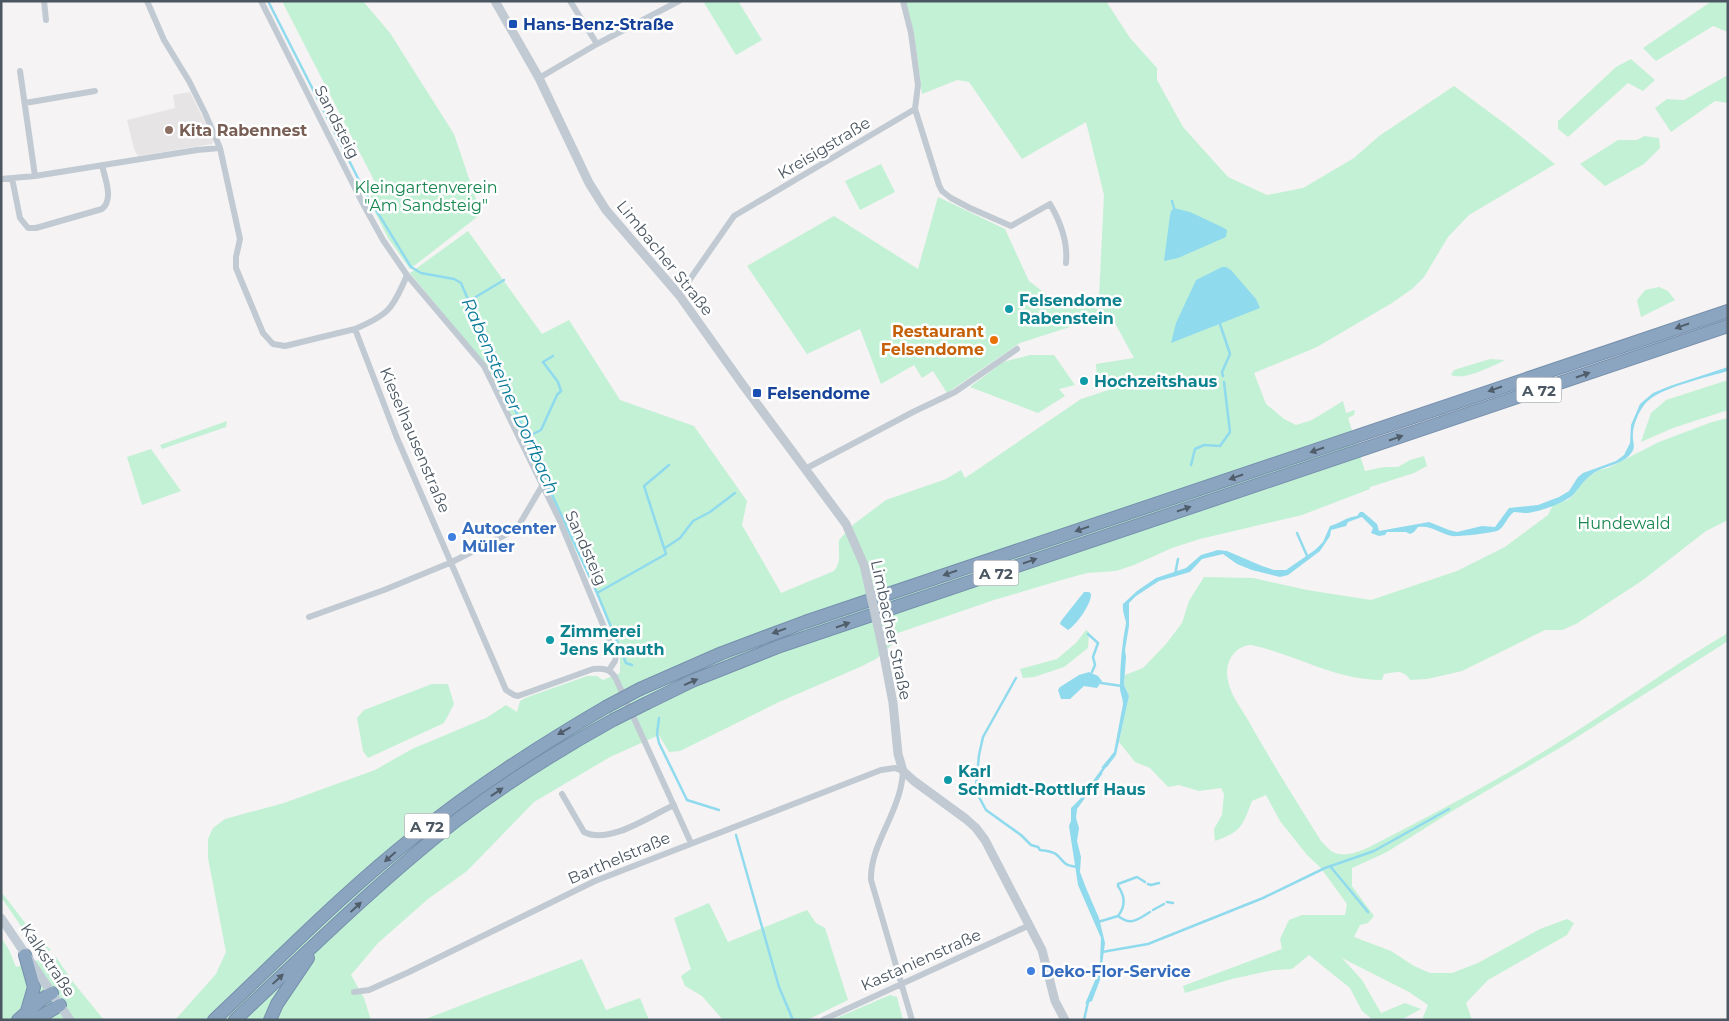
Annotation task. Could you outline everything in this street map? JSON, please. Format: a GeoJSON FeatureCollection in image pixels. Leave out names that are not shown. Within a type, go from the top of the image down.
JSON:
{"type":"FeatureCollection","features":[{"type":"Feature","properties":{"kind":"highway","name":"A 72"},"geometry":{"type":"LineString","coordinates":[[214,1020],[350,892],[454,805],[516,761],[606,707],[640,689],[722,653],[804,622],[1728,311]]}},
{"type":"Feature","properties":{"kind":"highway","name":"A 72"},"geometry":{"type":"LineString","coordinates":[[235,1020],[382,883],[457,820],[524,773],[613,720],[692,682],[780,646],[1728,326]]}},
{"type":"Feature","properties":{"kind":"highway"},"geometry":{"type":"LineString","coordinates":[[270,1020],[277,1004],[320,940]]}},
{"type":"Feature","properties":{"kind":"highway"},"geometry":{"type":"LineString","coordinates":[[25,954],[34,987],[26,1017]]}},
{"type":"Feature","properties":{"kind":"highway"},"geometry":{"type":"LineString","coordinates":[[26,1017],[52,993]]}},
{"type":"Feature","properties":{"kind":"highway"},"geometry":{"type":"LineString","coordinates":[[26,1017],[60,1005]]}},
{"type":"Feature","properties":{"kind":"main road","name":"Kalkstraße"},"geometry":{"type":"LineString","coordinates":[[1,918],[70,1020]]}},
{"type":"Feature","properties":{"kind":"street"},"geometry":{"type":"LineString","coordinates":[[44,1],[46,20]]}},
{"type":"Feature","properties":{"kind":"street"},"geometry":{"type":"LineString","coordinates":[[147,1],[164,40],[189,81],[205,113],[220,148],[240,239],[236,256],[236,268],[263,334],[274,344],[286,346],[355,329],[372,322],[387,312],[397,298],[407,276]]}},
{"type":"Feature","properties":{"kind":"street","name":"Sandsteig"},"geometry":{"type":"LineString","coordinates":[[261,1],[362,202],[384,240],[407,276],[484,366],[559,519],[614,650],[615,661],[610,670]]}},
{"type":"Feature","properties":{"kind":"street","name":"Limbacher Straße"},"geometry":{"type":"LineString","coordinates":[[495,1],[539,78],[589,183],[606,210],[679,295],[846,524],[864,565],[882,645],[898,754],[903,770]]}},
{"type":"Feature","properties":{"kind":"street"},"geometry":{"type":"LineString","coordinates":[[570,1],[597,44]]}},
{"type":"Feature","properties":{"kind":"street"},"geometry":{"type":"LineString","coordinates":[[539,78],[597,44],[679,1]]}},
{"type":"Feature","properties":{"kind":"street"},"geometry":{"type":"LineString","coordinates":[[903,1],[911,33],[918,85],[915,109],[942,191],[970,208],[1011,226],[1050,204],[1058,217],[1066,248],[1066,263]]}},
{"type":"Feature","properties":{"kind":"street"},"geometry":{"type":"LineString","coordinates":[[20,71],[35,176]]}},
{"type":"Feature","properties":{"kind":"street"},"geometry":{"type":"LineString","coordinates":[[25,103],[95,91]]}},
{"type":"Feature","properties":{"kind":"street","name":"Kreisigstraße"},"geometry":{"type":"LineString","coordinates":[[679,295],[734,216],[915,109]]}},
{"type":"Feature","properties":{"kind":"street"},"geometry":{"type":"LineString","coordinates":[[1,179],[35,176],[220,148]]}},
{"type":"Feature","properties":{"kind":"street"},"geometry":{"type":"LineString","coordinates":[[12,178],[20,218],[28,228],[36,228],[102,210],[106,206],[108,194],[102,165]]}},
{"type":"Feature","properties":{"kind":"street","name":"Kieselhausenstraße"},"geometry":{"type":"LineString","coordinates":[[355,329],[397,438],[506,690],[514,695],[524,694],[594,670],[604,668],[610,670]]}},
{"type":"Feature","properties":{"kind":"street"},"geometry":{"type":"LineString","coordinates":[[805,469],[912,412],[955,392],[1017,349]]}},
{"type":"Feature","properties":{"kind":"street"},"geometry":{"type":"LineString","coordinates":[[309,617],[384,590],[452,562],[507,534],[519,525],[542,486]]}},
{"type":"Feature","properties":{"kind":"street"},"geometry":{"type":"LineString","coordinates":[[610,670],[616,679],[691,843]]}},
{"type":"Feature","properties":{"kind":"street","name":"Barthelstraße"},"geometry":{"type":"LineString","coordinates":[[354,992],[369,990],[409,972],[595,881],[881,770],[895,768],[903,770]]}},
{"type":"Feature","properties":{"kind":"street"},"geometry":{"type":"LineString","coordinates":[[903,770],[914,781],[976,828],[985,840],[1042,950],[1055,1001],[1065,1020]]}},
{"type":"Feature","properties":{"kind":"street"},"geometry":{"type":"LineString","coordinates":[[903,770],[901,787],[871,872],[871,880],[912,1020]]}},
{"type":"Feature","properties":{"kind":"street"},"geometry":{"type":"LineString","coordinates":[[562,794],[584,832],[597,836],[612,835],[674,805]]}},
{"type":"Feature","properties":{"kind":"street","name":"Kastanienstraße"},"geometry":{"type":"LineString","coordinates":[[823,1020],[1030,925]]}},
{"type":"Feature","properties":{"kind":"shaded area","name":"Kita Rabennest"},"geometry":{"type":"Polygon","coordinates":[[[190,92],[214,140],[212,144],[138,156],[134,149],[127,120],[175,108],[173,95],[190,92]]]}},
{"type":"Feature","properties":{"kind":"green space","name":"Kleingartenverein \"Am Sandsteig\""},"geometry":{"type":"Polygon","coordinates":[[[282,1],[363,1],[390,33],[454,134],[481,214],[410,269],[388,238],[368,198],[379,190],[282,1]]]}},
{"type":"Feature","properties":{"kind":"green space"},"geometry":{"type":"Polygon","coordinates":[[[703,1],[738,1],[762,40],[736,55],[703,1]]]}},
{"type":"Feature","properties":{"kind":"green space"},"geometry":{"type":"Polygon","coordinates":[[[905,1],[1106,1],[1130,38],[1157,68],[1157,80],[1183,127],[1228,177],[1267,195],[1303,188],[1354,158],[1379,136],[1454,86],[1555,164],[1469,215],[1448,237],[1424,277],[1412,289],[1392,303],[1317,347],[1254,373],[1266,404],[1284,419],[1296,425],[1312,420],[1343,401],[1346,413],[1355,410],[1354,415],[1348,418],[1365,471],[1384,467],[1398,467],[1410,460],[1424,456],[1427,466],[1414,473],[1370,487],[1370,489],[1302,515],[1200,539],[1172,548],[1116,571],[1087,573],[1065,579],[994,600],[895,634],[894,643],[876,659],[779,702],[680,751],[669,752],[659,735],[610,757],[534,802],[467,871],[428,899],[378,943],[351,975],[364,998],[371,1020],[175,1020],[216,974],[226,952],[208,858],[208,839],[213,828],[225,819],[284,803],[375,770],[412,749],[486,718],[506,705],[517,712],[520,701],[525,698],[587,676],[597,676],[603,680],[620,673],[620,655],[597,593],[483,362],[410,273],[468,231],[542,334],[569,320],[620,400],[694,426],[747,501],[742,525],[781,593],[834,571],[839,560],[839,540],[854,524],[886,500],[946,479],[961,470],[965,478],[1081,399],[1139,380],[1092,389],[1097,378],[1096,364],[1134,358],[1110,314],[1020,343],[947,393],[933,371],[922,378],[914,365],[881,384],[860,329],[807,354],[747,266],[834,216],[918,269],[938,197],[1005,229],[1029,281],[1059,304],[1099,297],[1104,195],[1086,122],[1022,159],[969,82],[957,80],[922,94],[914,33],[905,1]]]}},
{"type":"Feature","properties":{"kind":"green space"},"geometry":{"type":"Polygon","coordinates":[[[1712,1],[1728,1],[1728,32],[1713,26],[1656,61],[1643,48],[1712,1]]]}},
{"type":"Feature","properties":{"kind":"green space"},"geometry":{"type":"Polygon","coordinates":[[[1631,59],[1655,80],[1643,91],[1628,83],[1568,137],[1558,129],[1558,121],[1616,67],[1631,59]]]}},
{"type":"Feature","properties":{"kind":"green space"},"geometry":{"type":"Polygon","coordinates":[[[1728,75],[1728,103],[1715,101],[1671,132],[1655,108],[1667,99],[1684,100],[1728,75]]]}},
{"type":"Feature","properties":{"kind":"green space"},"geometry":{"type":"Polygon","coordinates":[[[1644,136],[1659,138],[1660,148],[1644,164],[1605,186],[1580,164],[1618,140],[1637,140],[1644,136]]]}},
{"type":"Feature","properties":{"kind":"green space"},"geometry":{"type":"Polygon","coordinates":[[[881,164],[895,192],[860,210],[845,181],[881,164]]]}},
{"type":"Feature","properties":{"kind":"green space"},"geometry":{"type":"Polygon","coordinates":[[[1659,287],[1668,291],[1675,300],[1641,317],[1637,300],[1645,290],[1659,287]]]}},
{"type":"Feature","properties":{"kind":"green space"},"geometry":{"type":"Polygon","coordinates":[[[1030,355],[1054,355],[1075,385],[1059,389],[1065,396],[1038,413],[970,387],[1003,362],[1030,355]]]}},
{"type":"Feature","properties":{"kind":"green space"},"geometry":{"type":"Polygon","coordinates":[[[1490,359],[1505,360],[1464,376],[1451,375],[1454,370],[1490,359]]]}},
{"type":"Feature","properties":{"kind":"green space"},"geometry":{"type":"Polygon","coordinates":[[[1728,380],[1728,410],[1673,428],[1641,442],[1651,413],[1666,400],[1728,380]]]}},
{"type":"Feature","properties":{"kind":"green space","name":"Hundewald"},"geometry":{"type":"Polygon","coordinates":[[[1728,418],[1728,520],[1706,531],[1643,580],[1576,624],[1562,630],[1545,630],[1462,671],[1427,679],[1410,680],[1405,674],[1399,672],[1384,674],[1382,680],[1347,676],[1251,645],[1235,652],[1227,668],[1228,681],[1237,702],[1321,841],[1333,852],[1352,854],[1450,805],[1516,768],[1728,633],[1728,641],[1563,746],[1387,852],[1352,868],[1352,886],[1374,916],[1368,923],[1360,925],[1354,937],[1391,951],[1414,966],[1430,973],[1452,973],[1478,963],[1540,929],[1567,919],[1574,923],[1567,935],[1488,980],[1466,1003],[1472,1020],[1424,1020],[1423,1017],[1428,1005],[1409,992],[1342,958],[1362,980],[1381,1013],[1405,1003],[1421,1009],[1401,1020],[1373,1020],[1362,1011],[1350,988],[1309,955],[1292,969],[1273,970],[1232,979],[1185,993],[1183,986],[1282,949],[1280,939],[1289,920],[1302,915],[1345,915],[1347,904],[1320,867],[1307,855],[1280,821],[1266,795],[1252,801],[1246,817],[1236,831],[1215,841],[1214,829],[1222,815],[1224,794],[1221,788],[1199,791],[1179,785],[1168,787],[1150,768],[1135,762],[1119,742],[1129,696],[1124,685],[1125,675],[1143,668],[1166,644],[1182,623],[1189,601],[1204,577],[1253,578],[1307,590],[1371,600],[1457,571],[1505,547],[1548,515],[1553,505],[1568,500],[1584,480],[1599,470],[1608,468],[1659,442],[1728,418]]]}},
{"type":"Feature","properties":{"kind":"green space"},"geometry":{"type":"Polygon","coordinates":[[[227,421],[226,427],[162,449],[160,445],[227,421]]]}},
{"type":"Feature","properties":{"kind":"green space"},"geometry":{"type":"Polygon","coordinates":[[[151,449],[181,491],[142,505],[127,457],[151,449]]]}},
{"type":"Feature","properties":{"kind":"green space"},"geometry":{"type":"Polygon","coordinates":[[[1086,630],[1089,632],[1088,648],[1064,667],[1034,677],[1023,678],[1020,669],[1057,659],[1076,643],[1086,630]]]}},
{"type":"Feature","properties":{"kind":"green space"},"geometry":{"type":"Polygon","coordinates":[[[432,684],[448,684],[454,704],[444,723],[368,758],[363,751],[357,718],[364,710],[432,684]]]}},
{"type":"Feature","properties":{"kind":"green space"},"geometry":{"type":"Polygon","coordinates":[[[1,892],[31,930],[51,950],[40,954],[1,897],[1,892]]]}},
{"type":"Feature","properties":{"kind":"green space"},"geometry":{"type":"Polygon","coordinates":[[[709,903],[728,942],[807,910],[816,923],[825,928],[848,1000],[807,1020],[723,1020],[702,996],[685,986],[681,976],[691,969],[674,918],[709,903]]]}},
{"type":"Feature","properties":{"kind":"green space"},"geometry":{"type":"Polygon","coordinates":[[[1,937],[16,967],[51,956],[56,957],[73,982],[104,1020],[1,1020],[1,937]]]}},
{"type":"Feature","properties":{"kind":"green space"},"geometry":{"type":"Polygon","coordinates":[[[582,959],[606,1010],[640,998],[649,1020],[423,1020],[582,959]]]}},
{"type":"Feature","properties":{"kind":"green space"},"geometry":{"type":"Polygon","coordinates":[[[890,995],[897,997],[903,1020],[832,1020],[890,995]]]}},
{"type":"Feature","properties":{"kind":"water"},"geometry":{"type":"Polygon","coordinates":[[[1174,208],[1190,212],[1222,227],[1227,230],[1226,237],[1178,258],[1164,261],[1170,215],[1174,208]]]}},
{"type":"Feature","properties":{"kind":"water"},"geometry":{"type":"Polygon","coordinates":[[[1222,267],[1231,270],[1256,299],[1260,308],[1171,343],[1176,323],[1196,280],[1222,267]]]}},
{"type":"Feature","properties":{"kind":"water"},"geometry":{"type":"Polygon","coordinates":[[[1728,367],[1728,371],[1664,391],[1649,400],[1643,406],[1636,420],[1633,430],[1634,448],[1629,456],[1595,472],[1585,480],[1574,494],[1559,504],[1530,513],[1514,512],[1499,530],[1452,536],[1431,528],[1418,527],[1410,534],[1406,532],[1387,532],[1385,535],[1379,536],[1371,533],[1373,528],[1362,517],[1348,522],[1346,526],[1331,530],[1330,536],[1320,551],[1288,575],[1280,577],[1252,570],[1237,564],[1223,554],[1202,559],[1190,572],[1159,581],[1136,596],[1129,603],[1124,685],[1129,696],[1116,755],[1107,767],[1101,768],[1114,752],[1123,704],[1120,687],[1126,623],[1123,604],[1137,591],[1156,578],[1186,568],[1201,555],[1218,550],[1227,551],[1274,570],[1286,570],[1315,550],[1323,542],[1330,526],[1357,516],[1360,512],[1363,512],[1377,524],[1379,531],[1429,522],[1457,532],[1482,526],[1495,527],[1509,508],[1538,505],[1559,497],[1569,491],[1583,473],[1616,461],[1624,455],[1630,443],[1631,425],[1640,404],[1653,393],[1728,367]]]}},
{"type":"Feature","properties":{"kind":"water"},"geometry":{"type":"Polygon","coordinates":[[[1084,592],[1091,594],[1089,603],[1079,619],[1068,630],[1060,624],[1061,621],[1084,592]]]}},
{"type":"Feature","properties":{"kind":"water"},"geometry":{"type":"Polygon","coordinates":[[[1089,672],[1098,676],[1102,681],[1097,688],[1084,686],[1070,699],[1061,699],[1058,690],[1060,687],[1079,675],[1089,672]]]}},
{"type":"Feature","properties":{"kind":"water"},"geometry":{"type":"Polygon","coordinates":[[[1103,773],[1077,809],[1076,818],[1079,828],[1077,841],[1081,857],[1080,872],[1099,918],[1105,943],[1100,980],[1092,1001],[1085,1004],[1096,978],[1100,961],[1101,938],[1078,885],[1069,826],[1071,808],[1098,774],[1103,773]]]}},
{"type":"Feature","properties":{"kind":"waterway","name":"Rabensteiner Dorfbach"},"geometry":{"type":"LineString","coordinates":[[268,1],[365,192],[411,267],[421,273],[454,279],[461,283],[626,663],[632,665]]}},
{"type":"Feature","properties":{"kind":"waterway"},"geometry":{"type":"LineString","coordinates":[[1172,201],[1174,208]]}},
{"type":"Feature","properties":{"kind":"waterway"},"geometry":{"type":"LineString","coordinates":[[469,301],[504,280]]}},
{"type":"Feature","properties":{"kind":"waterway"},"geometry":{"type":"LineString","coordinates":[[1220,324],[1230,354],[1222,372],[1223,376]]}},
{"type":"Feature","properties":{"kind":"waterway"},"geometry":{"type":"LineString","coordinates":[[527,437],[541,430],[557,395],[561,391],[558,382],[543,362],[553,356]]}},
{"type":"Feature","properties":{"kind":"waterway"},"geometry":{"type":"LineString","coordinates":[[1191,465],[1195,449],[1204,445],[1220,446],[1230,432],[1224,382]]}},
{"type":"Feature","properties":{"kind":"waterway"},"geometry":{"type":"LineString","coordinates":[[597,593],[666,554],[644,486],[669,465]]}},
{"type":"Feature","properties":{"kind":"waterway"},"geometry":{"type":"LineString","coordinates":[[665,548],[680,538],[693,521],[710,512],[735,493]]}},
{"type":"Feature","properties":{"kind":"waterway"},"geometry":{"type":"LineString","coordinates":[[1297,533],[1308,558]]}},
{"type":"Feature","properties":{"kind":"waterway"},"geometry":{"type":"LineString","coordinates":[[1175,575],[1178,559]]}},
{"type":"Feature","properties":{"kind":"waterway"},"geometry":{"type":"LineString","coordinates":[[1088,634],[1098,643],[1093,657],[1095,665],[1092,672]]}},
{"type":"Feature","properties":{"kind":"waterway"},"geometry":{"type":"LineString","coordinates":[[1016,678],[983,737],[976,786],[978,795],[986,810],[1021,835],[1031,845],[1038,847],[1040,850],[1055,854],[1067,865],[1078,867]]}},
{"type":"Feature","properties":{"kind":"waterway"},"geometry":{"type":"LineString","coordinates":[[1101,683],[1122,686]]}},
{"type":"Feature","properties":{"kind":"waterway","name":"Rabensteiner Dorfbach"},"geometry":{"type":"LineString","coordinates":[[659,718],[657,734],[659,743],[687,800],[719,810]]}},
{"type":"Feature","properties":{"kind":"waterway"},"geometry":{"type":"LineString","coordinates":[[1099,775],[1106,765]]}},
{"type":"Feature","properties":{"kind":"waterway"},"geometry":{"type":"LineString","coordinates":[[1102,952],[1148,944],[1263,898],[1325,868],[1374,851],[1449,809]]}},
{"type":"Feature","properties":{"kind":"waterway","name":"Rabensteiner Dorfbach"},"geometry":{"type":"LineString","coordinates":[[736,835],[779,987],[793,1020]]}},
{"type":"Feature","properties":{"kind":"waterway"},"geometry":{"type":"LineString","coordinates":[[1330,866],[1368,912]]}},
{"type":"Feature","properties":{"kind":"waterway"},"geometry":{"type":"LineString","coordinates":[[1118,916],[1124,901],[1118,884],[1137,877],[1145,882]]}},
{"type":"Feature","properties":{"kind":"waterway"},"geometry":{"type":"LineString","coordinates":[[1148,884],[1159,883]]}},
{"type":"Feature","properties":{"kind":"waterway"},"geometry":{"type":"LineString","coordinates":[[1167,902],[1173,903]]}},
{"type":"Feature","properties":{"kind":"waterway"},"geometry":{"type":"LineString","coordinates":[[1153,910],[1164,904]]}},
{"type":"Feature","properties":{"kind":"waterway"},"geometry":{"type":"LineString","coordinates":[[1098,922],[1118,916],[1127,921],[1134,921],[1150,912]]}},
{"type":"Feature","properties":{"kind":"waterway"},"geometry":{"type":"LineString","coordinates":[[1084,1020],[1088,1002]]}},
{"type":"Feature","properties":{"kind":"place","name":"Hans-Benz-Straße"},"geometry":{"type":"Point","coordinates":[513,24]}},
{"type":"Feature","properties":{"kind":"place","name":"Kita Rabennest"},"geometry":{"type":"Point","coordinates":[169,130]}},
{"type":"Feature","properties":{"kind":"place","name":"Felsendome Rabenstein"},"geometry":{"type":"Point","coordinates":[1009,309]}},
{"type":"Feature","properties":{"kind":"place","name":"Restaurant Felsendome"},"geometry":{"type":"Point","coordinates":[994,340]}},
{"type":"Feature","properties":{"kind":"place","name":"Hochzeitshaus"},"geometry":{"type":"Point","coordinates":[1084,381]}},
{"type":"Feature","properties":{"kind":"place","name":"Felsendome"},"geometry":{"type":"Point","coordinates":[757,393]}},
{"type":"Feature","properties":{"kind":"place","name":"Autocenter Müller"},"geometry":{"type":"Point","coordinates":[452,537]}},
{"type":"Feature","properties":{"kind":"place","name":"Zimmerei Jens Knauth"},"geometry":{"type":"Point","coordinates":[550,640]}},
{"type":"Feature","properties":{"kind":"place","name":"Karl Schmidt-Rottluff Haus"},"geometry":{"type":"Point","coordinates":[948,780]}},
{"type":"Feature","properties":{"kind":"place","name":"Deko-Flor-Service"},"geometry":{"type":"Point","coordinates":[1031,971]}}]}
